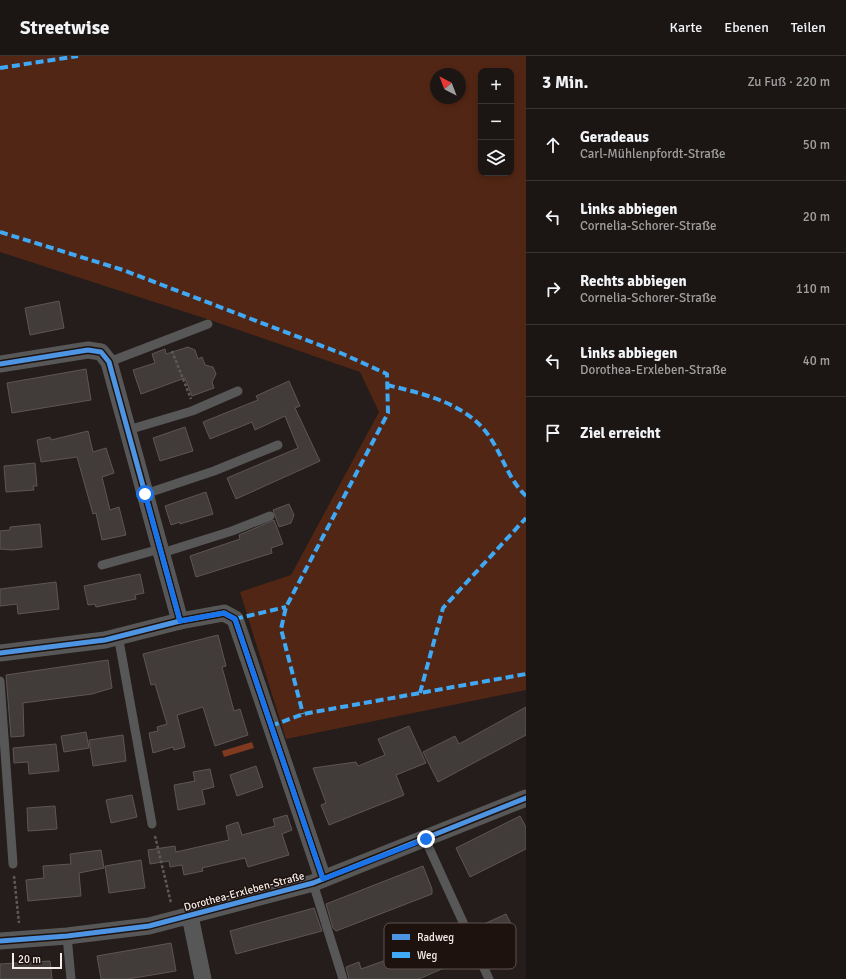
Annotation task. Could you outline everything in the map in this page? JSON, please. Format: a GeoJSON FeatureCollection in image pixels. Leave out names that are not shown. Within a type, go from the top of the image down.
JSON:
{"type":"FeatureCollection","features":[{"type":"Feature","properties":{"kind":"street"},"geometry":{"type":"LineString","coordinates":[[0,364],[88,350],[101,352],[109,362],[180,621]]}},
{"type":"Feature","properties":{"kind":"street"},"geometry":{"type":"LineString","coordinates":[[0,653],[105,640],[180,621],[224,613],[235,619],[318,881]]}},
{"type":"Feature","properties":{"kind":"street","name":"Dorothea-Erxleben-Straße"},"geometry":{"type":"LineString","coordinates":[[0,941],[67,936],[149,926],[182,918],[318,881],[526,798]]}},
{"type":"Feature","properties":{"kind":"street"},"geometry":{"type":"LineString","coordinates":[[182,918],[203,979]]}},
{"type":"Feature","properties":{"kind":"lane"},"geometry":{"type":"LineString","coordinates":[[109,362],[208,324]]}},
{"type":"Feature","properties":{"kind":"lane"},"geometry":{"type":"LineString","coordinates":[[128,430],[195,409],[238,391]]}},
{"type":"Feature","properties":{"kind":"lane"},"geometry":{"type":"LineString","coordinates":[[145,494],[214,471],[278,445]]}},
{"type":"Feature","properties":{"kind":"lane"},"geometry":{"type":"LineString","coordinates":[[102,565],[161,551],[232,531],[270,516]]}},
{"type":"Feature","properties":{"kind":"lane"},"geometry":{"type":"LineString","coordinates":[[118,636],[152,824]]}},
{"type":"Feature","properties":{"kind":"lane"},"geometry":{"type":"LineString","coordinates":[[0,681],[13,864]]}},
{"type":"Feature","properties":{"kind":"lane"},"geometry":{"type":"LineString","coordinates":[[426,839],[464,923]]}},
{"type":"Feature","properties":{"kind":"lane"},"geometry":{"type":"LineString","coordinates":[[318,881],[344,979]]}},
{"type":"Feature","properties":{"kind":"lane"},"geometry":{"type":"LineString","coordinates":[[67,936],[70,979]]}},
{"type":"Feature","properties":{"kind":"lane"},"geometry":{"type":"LineString","coordinates":[[484,969],[489,979]]}},
{"type":"Feature","properties":{"kind":"path"},"geometry":{"type":"LineString","coordinates":[[168,340],[195,409]]}},
{"type":"Feature","properties":{"kind":"path"},"geometry":{"type":"LineString","coordinates":[[152,824],[182,918]]}},
{"type":"Feature","properties":{"kind":"path"},"geometry":{"type":"LineString","coordinates":[[13,864],[20,939]]}},
{"type":"Feature","properties":{"kind":"shaded area"},"geometry":{"type":"Polygon","coordinates":[[[0,56],[526,56],[526,690],[286,739],[240,592],[291,575],[379,412],[360,372],[210,320],[0,252],[0,56]]]}},
{"type":"Feature","properties":{"kind":"shaded area"},"geometry":{"type":"Polygon","coordinates":[[[252,742],[254,748],[224,757],[222,751],[252,742]]]}},
{"type":"Feature","properties":{"kind":"building"},"geometry":{"type":"Polygon","coordinates":[[[59,301],[64,328],[30,335],[25,308],[59,301]]]}},
{"type":"Feature","properties":{"kind":"building"},"geometry":{"type":"Polygon","coordinates":[[[188,347],[195,350],[198,359],[202,357],[205,365],[213,367],[216,374],[212,382],[214,388],[192,396],[185,378],[141,394],[133,370],[155,363],[152,354],[165,349],[166,354],[188,347]]]}},
{"type":"Feature","properties":{"kind":"building"},"geometry":{"type":"Polygon","coordinates":[[[86,369],[91,400],[12,413],[7,383],[86,369]]]}},
{"type":"Feature","properties":{"kind":"building"},"geometry":{"type":"Polygon","coordinates":[[[289,381],[300,406],[295,408],[320,461],[236,499],[227,478],[298,448],[285,416],[255,430],[252,422],[210,439],[203,422],[258,400],[256,396],[289,381]]]}},
{"type":"Feature","properties":{"kind":"building"},"geometry":{"type":"Polygon","coordinates":[[[185,427],[193,451],[160,461],[153,438],[185,427]]]}},
{"type":"Feature","properties":{"kind":"building"},"geometry":{"type":"Polygon","coordinates":[[[88,431],[93,452],[106,448],[114,473],[102,477],[110,510],[119,507],[126,535],[102,540],[96,513],[93,514],[77,457],[41,462],[37,440],[50,437],[51,440],[88,431]]]}},
{"type":"Feature","properties":{"kind":"building"},"geometry":{"type":"Polygon","coordinates":[[[35,463],[37,486],[33,486],[34,490],[6,492],[4,466],[35,463]]]}},
{"type":"Feature","properties":{"kind":"building"},"geometry":{"type":"Polygon","coordinates":[[[206,492],[213,514],[180,524],[180,522],[171,525],[165,506],[206,492]]]}},
{"type":"Feature","properties":{"kind":"building"},"geometry":{"type":"Polygon","coordinates":[[[289,504],[294,515],[291,523],[279,527],[273,510],[289,504]]]}},
{"type":"Feature","properties":{"kind":"building"},"geometry":{"type":"Polygon","coordinates":[[[274,520],[283,544],[271,548],[272,553],[196,577],[190,556],[240,539],[239,535],[274,520]]]}},
{"type":"Feature","properties":{"kind":"building"},"geometry":{"type":"Polygon","coordinates":[[[40,524],[42,547],[12,550],[0,549],[0,531],[10,530],[10,527],[40,524]]]}},
{"type":"Feature","properties":{"kind":"building"},"geometry":{"type":"Polygon","coordinates":[[[140,574],[144,593],[135,595],[136,599],[96,607],[95,604],[88,605],[84,586],[140,574]]]}},
{"type":"Feature","properties":{"kind":"building"},"geometry":{"type":"Polygon","coordinates":[[[56,582],[59,609],[18,614],[17,604],[0,606],[0,589],[56,582]]]}},
{"type":"Feature","properties":{"kind":"building"},"geometry":{"type":"Polygon","coordinates":[[[218,635],[226,666],[222,667],[234,711],[240,709],[248,735],[215,746],[203,707],[177,715],[185,747],[174,750],[173,747],[153,753],[149,733],[158,731],[157,727],[167,724],[155,684],[151,685],[143,654],[218,635]]]}},
{"type":"Feature","properties":{"kind":"building"},"geometry":{"type":"Polygon","coordinates":[[[108,660],[112,688],[92,694],[23,703],[24,736],[11,737],[6,675],[108,660]]]}},
{"type":"Feature","properties":{"kind":"building"},"geometry":{"type":"Polygon","coordinates":[[[526,707],[526,735],[438,782],[423,752],[455,736],[459,744],[526,707]]]}},
{"type":"Feature","properties":{"kind":"building"},"geometry":{"type":"Polygon","coordinates":[[[409,726],[426,763],[396,775],[404,795],[329,825],[321,805],[326,803],[313,768],[356,762],[358,766],[385,755],[378,739],[409,726]]]}},
{"type":"Feature","properties":{"kind":"building"},"geometry":{"type":"Polygon","coordinates":[[[86,732],[89,748],[64,752],[61,736],[86,732]]]}},
{"type":"Feature","properties":{"kind":"building"},"geometry":{"type":"Polygon","coordinates":[[[123,735],[126,761],[93,766],[89,740],[123,735]]]}},
{"type":"Feature","properties":{"kind":"building"},"geometry":{"type":"Polygon","coordinates":[[[56,744],[59,771],[29,774],[28,762],[14,763],[13,748],[56,744]]]}},
{"type":"Feature","properties":{"kind":"building"},"geometry":{"type":"Polygon","coordinates":[[[256,766],[263,787],[237,796],[230,775],[256,766]]]}},
{"type":"Feature","properties":{"kind":"building"},"geometry":{"type":"Polygon","coordinates":[[[210,769],[214,787],[202,790],[205,804],[178,810],[174,785],[195,781],[193,772],[210,769]]]}},
{"type":"Feature","properties":{"kind":"building"},"geometry":{"type":"Polygon","coordinates":[[[132,795],[137,817],[111,823],[106,800],[132,795]]]}},
{"type":"Feature","properties":{"kind":"building"},"geometry":{"type":"Polygon","coordinates":[[[55,806],[57,829],[28,831],[27,808],[55,806]]]}},
{"type":"Feature","properties":{"kind":"building"},"geometry":{"type":"Polygon","coordinates":[[[287,815],[292,830],[282,834],[289,855],[248,867],[245,858],[202,868],[203,871],[184,875],[182,865],[170,867],[169,861],[150,864],[148,850],[175,846],[176,852],[229,840],[226,826],[238,822],[242,835],[275,826],[273,819],[287,815]]]}},
{"type":"Feature","properties":{"kind":"building"},"geometry":{"type":"Polygon","coordinates":[[[520,816],[526,827],[526,849],[470,877],[456,848],[520,816]]]}},
{"type":"Feature","properties":{"kind":"building"},"geometry":{"type":"Polygon","coordinates":[[[101,850],[104,868],[79,873],[81,896],[28,901],[26,880],[44,878],[43,866],[71,864],[70,854],[101,850]]]}},
{"type":"Feature","properties":{"kind":"building"},"geometry":{"type":"Polygon","coordinates":[[[141,860],[145,888],[109,893],[105,866],[141,860]]]}},
{"type":"Feature","properties":{"kind":"building"},"geometry":{"type":"Polygon","coordinates":[[[423,866],[432,889],[432,894],[336,931],[333,928],[326,904],[423,866]]]}},
{"type":"Feature","properties":{"kind":"building"},"geometry":{"type":"Polygon","coordinates":[[[314,908],[322,931],[236,954],[230,931],[314,908]]]}},
{"type":"Feature","properties":{"kind":"building"},"geometry":{"type":"Polygon","coordinates":[[[506,914],[510,923],[486,923],[506,914]]]}},
{"type":"Feature","properties":{"kind":"building"},"geometry":{"type":"Polygon","coordinates":[[[171,943],[176,971],[128,979],[101,979],[97,956],[171,943]]]}},
{"type":"Feature","properties":{"kind":"building"},"geometry":{"type":"Polygon","coordinates":[[[50,961],[52,979],[0,979],[0,964],[50,961]]]}},
{"type":"Feature","properties":{"kind":"building"},"geometry":{"type":"Polygon","coordinates":[[[384,961],[384,969],[442,969],[419,979],[349,979],[346,967],[359,962],[361,969],[384,961]]]}},
{"type":"Feature","properties":{"kind":"marked path"},"geometry":{"type":"LineString","coordinates":[[0,68],[78,56]]}},
{"type":"Feature","properties":{"kind":"marked path"},"geometry":{"type":"LineString","coordinates":[[0,232],[123,270],[343,354],[387,374],[388,413],[286,607],[281,629],[303,714]]}},
{"type":"Feature","properties":{"kind":"marked path"},"geometry":{"type":"LineString","coordinates":[[387,385],[429,396],[469,415],[489,436],[510,475],[526,496]]}},
{"type":"Feature","properties":{"kind":"marked path"},"geometry":{"type":"LineString","coordinates":[[420,693],[443,608],[526,518]]}},
{"type":"Feature","properties":{"kind":"marked path"},"geometry":{"type":"LineString","coordinates":[[235,619],[286,607]]}},
{"type":"Feature","properties":{"kind":"marked path"},"geometry":{"type":"LineString","coordinates":[[271,726],[303,714],[526,674]]}},
{"type":"Feature","properties":{"kind":"cycle path"},"geometry":{"type":"LineString","coordinates":[[0,364],[88,350],[101,352],[109,362],[180,621]]}},
{"type":"Feature","properties":{"kind":"cycle path"},"geometry":{"type":"LineString","coordinates":[[0,653],[105,640],[180,621],[224,613],[235,619],[323,879]]}},
{"type":"Feature","properties":{"kind":"cycle path"},"geometry":{"type":"LineString","coordinates":[[0,941],[67,936],[149,926],[313,883],[526,798]]}},
{"type":"Feature","properties":{"kind":"route"},"geometry":{"type":"LineString","coordinates":[[145,494],[180,621],[224,613],[235,619],[323,879],[426,839]]}}]}
